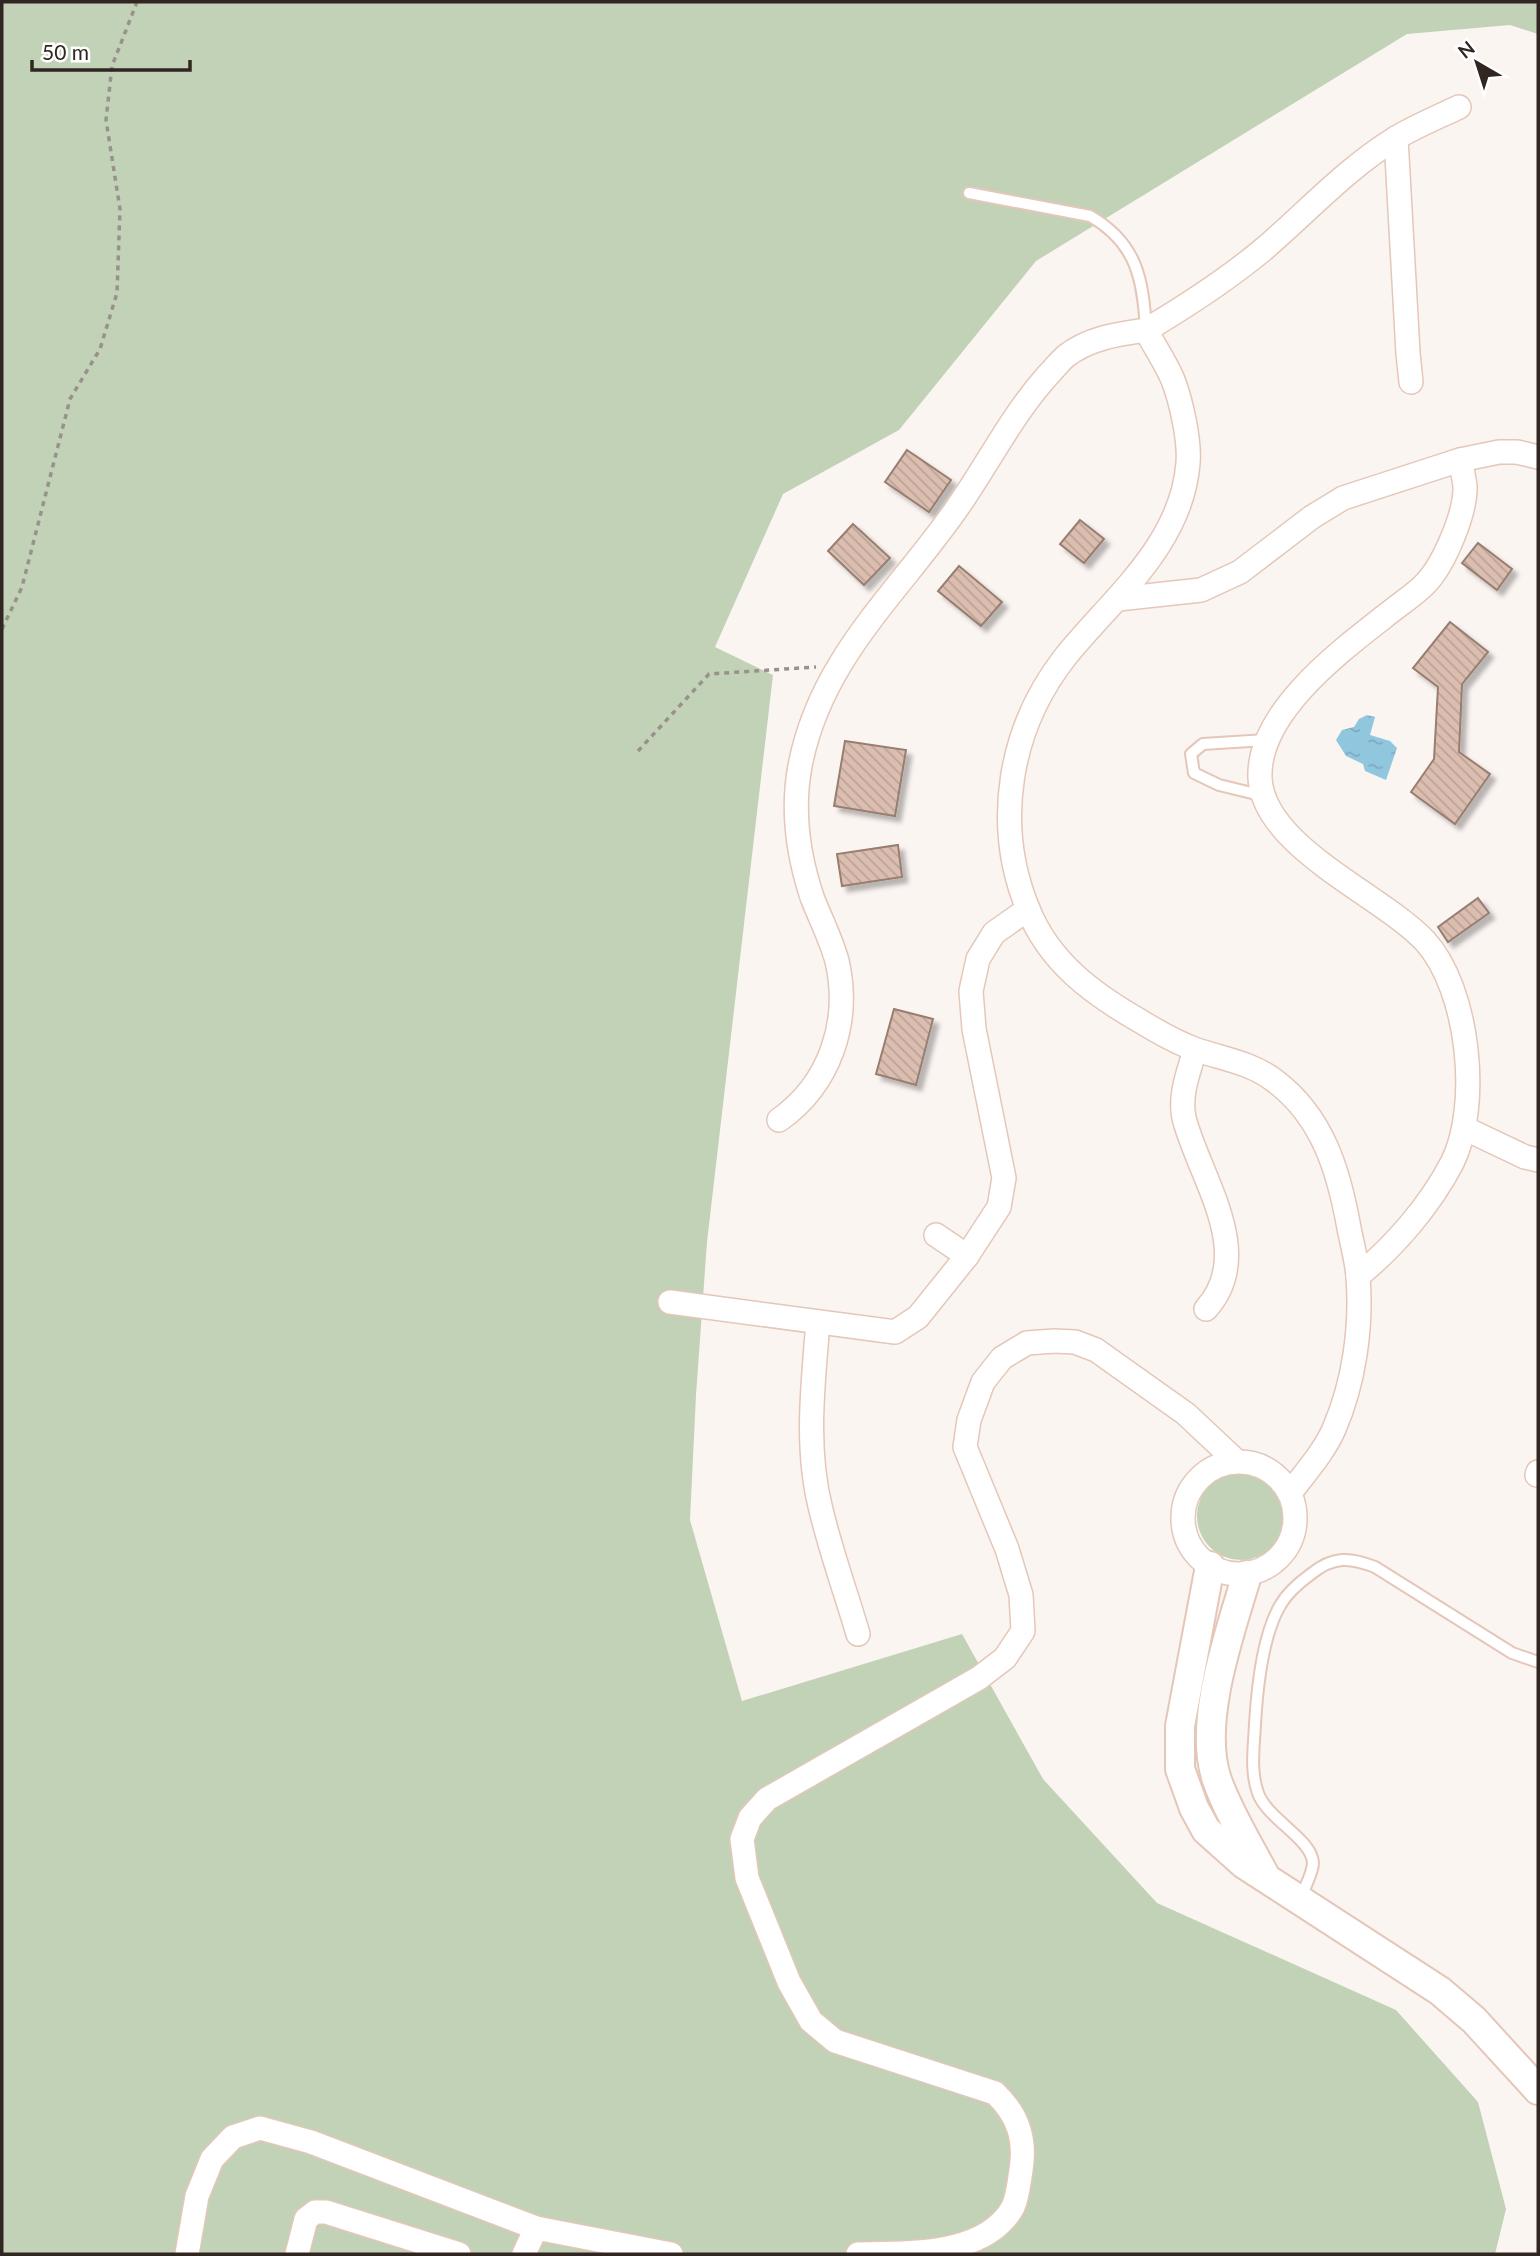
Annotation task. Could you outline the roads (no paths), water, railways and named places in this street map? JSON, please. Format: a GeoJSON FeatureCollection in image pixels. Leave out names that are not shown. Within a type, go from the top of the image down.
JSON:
{"type":"FeatureCollection","features":[{"type":"Feature","properties":{"kind":"street"},"geometry":{"type":"LineString","coordinates":[[779,1120],[809,1095],[838,1037],[841,999],[837,962],[812,897],[802,856],[796,811],[800,768],[811,719],[852,643],[955,510],[1029,396],[1066,356],[1098,338],[1146,330],[1210,291],[1329,189],[1396,138],[1458,107]]}},
{"type":"Feature","properties":{"kind":"street"},"geometry":{"type":"LineString","coordinates":[[1396,138],[1411,382]]}},
{"type":"Feature","properties":{"kind":"street"},"geometry":{"type":"LineString","coordinates":[[1146,330],[1172,380],[1184,426],[1188,460],[1184,489],[1165,537],[1118,599],[1065,658],[1031,710],[1015,756],[1008,809],[1013,855],[1028,909],[1048,945],[1073,976],[1115,1007],[1169,1038],[1195,1050],[1247,1064],[1275,1081],[1304,1110],[1329,1148],[1342,1184],[1358,1276],[1357,1333],[1344,1400],[1333,1431],[1290,1493]]}},
{"type":"Feature","properties":{"kind":"street"},"geometry":{"type":"LineString","coordinates":[[1118,599],[1201,590],[1240,572],[1312,517],[1343,498],[1460,460],[1499,452],[1517,452],[1538,457]]}},
{"type":"Feature","properties":{"kind":"street"},"geometry":{"type":"LineString","coordinates":[[1358,1276],[1400,1237],[1452,1162],[1464,1128],[1467,1070],[1465,1034],[1444,969],[1426,942],[1390,911],[1320,863],[1285,831],[1264,796],[1260,778],[1266,740],[1284,710],[1333,657],[1427,583],[1454,537],[1465,488],[1460,460]]}},
{"type":"Feature","properties":{"kind":"street"},"geometry":{"type":"LineString","coordinates":[[670,1302],[895,1332],[918,1317],[967,1256],[999,1207],[1004,1178],[974,1029],[971,991],[978,959],[994,933],[1028,909]]}},
{"type":"Feature","properties":{"kind":"street"},"geometry":{"type":"LineString","coordinates":[[1195,1050],[1182,1098],[1184,1118],[1215,1199],[1224,1235],[1226,1272],[1218,1295],[1206,1309]]}},
{"type":"Feature","properties":{"kind":"street"},"geometry":{"type":"LineString","coordinates":[[1464,1128],[1525,1157],[1538,1160]]}},
{"type":"Feature","properties":{"kind":"street"},"geometry":{"type":"LineString","coordinates":[[936,1235],[967,1256]]}},
{"type":"Feature","properties":{"kind":"street"},"geometry":{"type":"LineString","coordinates":[[818,1322],[811,1405],[814,1466],[820,1508],[858,1634]]}},
{"type":"Feature","properties":{"kind":"street"},"geometry":{"type":"LineString","coordinates":[[858,2254],[947,2251],[972,2245],[987,2237],[1001,2224],[1013,2206],[1024,2154],[1021,2133],[1008,2105],[995,2093],[835,2041],[811,2021],[789,1982],[747,1878],[742,1839],[750,1818],[767,1799],[979,1678],[1005,1658],[1023,1631],[1021,1595],[1007,1549],[965,1447],[969,1420],[982,1382],[1002,1358],[1027,1343],[1075,1342],[1096,1350],[1186,1414],[1236,1461]]}},
{"type":"Feature","properties":{"kind":"street"},"geometry":{"type":"LineString","coordinates":[[1236,1461],[1268,1469],[1290,1493],[1294,1506],[1294,1532],[1288,1544],[1271,1564],[1247,1575],[1233,1574],[1210,1566],[1191,1548],[1185,1537],[1183,1511],[1186,1498],[1200,1476],[1223,1464],[1236,1461]]}},
{"type":"Feature","properties":{"kind":"street"},"geometry":{"type":"LineString","coordinates":[[1210,1566],[1180,1726],[1180,1769],[1194,1808],[1206,1830],[1225,1850],[1266,1879],[1440,1991],[1474,2020],[1538,2090]]}},
{"type":"Feature","properties":{"kind":"street"},"geometry":{"type":"LineString","coordinates":[[1247,1575],[1228,1638],[1212,1713],[1210,1742],[1216,1777],[1230,1812],[1266,1879]]}},
{"type":"Feature","properties":{"kind":"street"},"geometry":{"type":"LineString","coordinates":[[187,2254],[197,2196],[212,2160],[233,2137],[260,2128],[311,2142],[536,2228],[671,2254]]}},
{"type":"Feature","properties":{"kind":"street"},"geometry":{"type":"LineString","coordinates":[[297,2254],[306,2219],[315,2212],[326,2213],[459,2254]]}},
{"type":"Feature","properties":{"kind":"street"},"geometry":{"type":"LineString","coordinates":[[524,2254],[536,2228]]}},
{"type":"Feature","properties":{"kind":"lane"},"geometry":{"type":"LineString","coordinates":[[969,193],[1090,216],[1103,224],[1132,254],[1144,294],[1146,330]]}},
{"type":"Feature","properties":{"kind":"lane"},"geometry":{"type":"LineString","coordinates":[[1264,796],[1219,785],[1194,773],[1191,754],[1203,744],[1266,740]]}},
{"type":"Feature","properties":{"kind":"lane"},"geometry":{"type":"LineString","coordinates":[[1300,1901],[1313,1865],[1311,1851],[1266,1809],[1258,1794],[1253,1771],[1256,1708],[1269,1636],[1280,1605],[1297,1585],[1317,1569],[1335,1561],[1353,1558],[1375,1567],[1512,1653],[1538,1662]]}},
{"type":"Feature","properties":{"kind":"water"},"geometry":{"type":"Polygon","coordinates":[[[1367,715],[1375,717],[1370,735],[1390,741],[1397,748],[1386,780],[1365,771],[1363,764],[1346,756],[1336,740],[1342,730],[1354,727],[1359,719],[1367,715]]]}}]}
